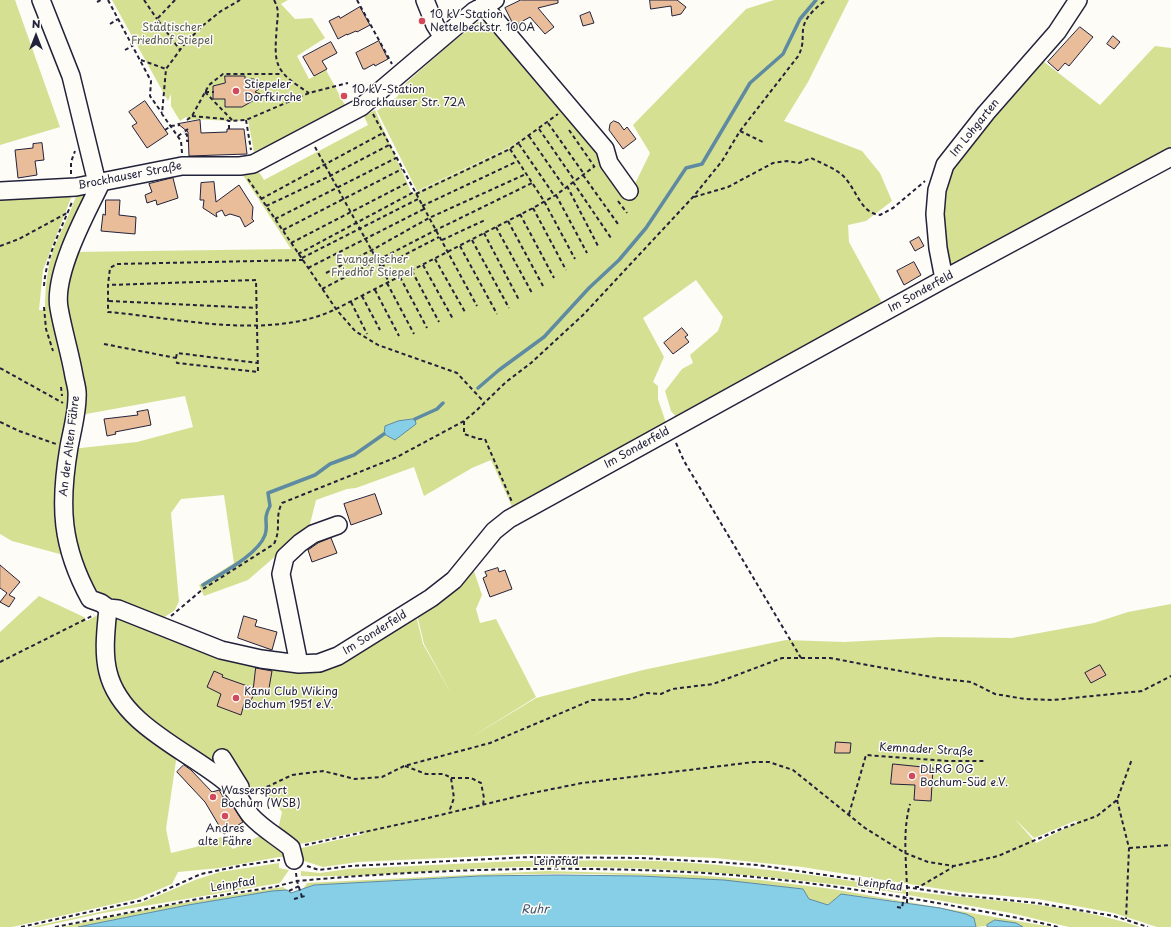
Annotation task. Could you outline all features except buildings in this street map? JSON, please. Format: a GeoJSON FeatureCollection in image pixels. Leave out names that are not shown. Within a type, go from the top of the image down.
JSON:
{"type":"FeatureCollection","features":[{"type":"Feature","properties":{"kind":"street"},"geometry":{"type":"LineString","coordinates":[[41,0],[71,76],[99,183]]}},
{"type":"Feature","properties":{"kind":"street"},"geometry":{"type":"LineString","coordinates":[[425,0],[435,25],[442,36]]}},
{"type":"Feature","properties":{"kind":"street","name":"Im Lohgarten"},"geometry":{"type":"LineString","coordinates":[[944,279],[938,248],[935,214],[937,190],[945,165],[986,113],[1057,32],[1078,0]]}},
{"type":"Feature","properties":{"kind":"street"},"geometry":{"type":"LineString","coordinates":[[489,3],[569,107],[605,149],[609,163],[622,193]]}},
{"type":"Feature","properties":{"kind":"street","name":"Brockhauser Straße"},"geometry":{"type":"LineString","coordinates":[[0,191],[72,187],[182,166],[240,166],[254,164],[334,122],[364,104],[442,36],[489,3]]}},
{"type":"Feature","properties":{"kind":"street","name":"Im Sonderfeld"},"geometry":{"type":"LineString","coordinates":[[108,608],[118,609],[159,624],[222,650],[261,659],[299,664],[319,663],[338,656],[431,598],[454,580],[494,532],[517,514],[944,279],[1171,157]]}},
{"type":"Feature","properties":{"kind":"street","name":"An der Alten Fähre"},"geometry":{"type":"LineString","coordinates":[[99,183],[77,234],[60,288],[59,306],[78,396],[63,483],[63,516],[68,547],[77,573],[90,599],[101,603],[108,608]]}},
{"type":"Feature","properties":{"kind":"street"},"geometry":{"type":"LineString","coordinates":[[299,664],[281,574],[285,557],[300,543],[313,534],[338,525]]}},
{"type":"Feature","properties":{"kind":"street"},"geometry":{"type":"LineString","coordinates":[[108,608],[105,639],[108,672],[116,692],[125,704],[138,719],[167,742],[228,784],[240,797],[251,815],[296,857]]}},
{"type":"Feature","properties":{"kind":"street"},"geometry":{"type":"LineString","coordinates":[[222,758],[240,787],[240,797]]}},
{"type":"Feature","properties":{"kind":"path"},"geometry":{"type":"LineString","coordinates":[[96,2],[101,0]]}},
{"type":"Feature","properties":{"kind":"path"},"geometry":{"type":"LineString","coordinates":[[108,0],[151,81],[150,96],[178,136],[181,141],[182,149]]}},
{"type":"Feature","properties":{"kind":"path"},"geometry":{"type":"LineString","coordinates":[[144,0],[180,50]]}},
{"type":"Feature","properties":{"kind":"path"},"geometry":{"type":"LineString","coordinates":[[157,19],[175,0]]}},
{"type":"Feature","properties":{"kind":"path"},"geometry":{"type":"LineString","coordinates":[[162,114],[166,69],[180,50],[201,27],[220,11],[240,0]]}},
{"type":"Feature","properties":{"kind":"path"},"geometry":{"type":"LineString","coordinates":[[274,0],[278,8],[274,56],[282,74],[309,93]]}},
{"type":"Feature","properties":{"kind":"path"},"geometry":{"type":"LineString","coordinates":[[357,0],[398,75]]}},
{"type":"Feature","properties":{"kind":"path"},"geometry":{"type":"LineString","coordinates":[[159,624],[183,608],[204,589],[274,544],[278,535],[277,511],[282,502],[397,457],[464,421],[506,382],[531,363],[584,314],[693,197],[722,161],[740,131],[799,54],[804,42],[803,29],[806,21],[814,10],[826,0]]}},
{"type":"Feature","properties":{"kind":"path"},"geometry":{"type":"LineString","coordinates":[[110,24],[118,19]]}},
{"type":"Feature","properties":{"kind":"path"},"geometry":{"type":"LineString","coordinates":[[125,50],[132,46]]}},
{"type":"Feature","properties":{"kind":"path"},"geometry":{"type":"LineString","coordinates":[[140,60],[166,69]]}},
{"type":"Feature","properties":{"kind":"path"},"geometry":{"type":"LineString","coordinates":[[187,120],[192,116],[209,85],[223,74],[282,74]]}},
{"type":"Feature","properties":{"kind":"path"},"geometry":{"type":"LineString","coordinates":[[192,116],[231,121],[246,120],[309,93],[348,83]]}},
{"type":"Feature","properties":{"kind":"path"},"geometry":{"type":"LineString","coordinates":[[205,92],[214,92]]}},
{"type":"Feature","properties":{"kind":"path"},"geometry":{"type":"LineString","coordinates":[[205,92],[231,121]]}},
{"type":"Feature","properties":{"kind":"path"},"geometry":{"type":"LineString","coordinates":[[298,254],[415,193],[510,150],[569,107]]}},
{"type":"Feature","properties":{"kind":"path"},"geometry":{"type":"LineString","coordinates":[[375,117],[382,133],[477,306]]}},
{"type":"Feature","properties":{"kind":"path"},"geometry":{"type":"LineString","coordinates":[[246,120],[250,138]]}},
{"type":"Feature","properties":{"kind":"path"},"geometry":{"type":"LineString","coordinates":[[229,129],[231,121]]}},
{"type":"Feature","properties":{"kind":"path"},"geometry":{"type":"LineString","coordinates":[[548,122],[618,224]]}},
{"type":"Feature","properties":{"kind":"path"},"geometry":{"type":"LineString","coordinates":[[165,130],[171,126],[180,126]]}},
{"type":"Feature","properties":{"kind":"path"},"geometry":{"type":"LineString","coordinates":[[567,127],[598,172]]}},
{"type":"Feature","properties":{"kind":"path"},"geometry":{"type":"LineString","coordinates":[[178,136],[188,129]]}},
{"type":"Feature","properties":{"kind":"path"},"geometry":{"type":"LineString","coordinates":[[539,129],[611,238]]}},
{"type":"Feature","properties":{"kind":"path"},"geometry":{"type":"LineString","coordinates":[[740,131],[763,142]]}},
{"type":"Feature","properties":{"kind":"path"},"geometry":{"type":"LineString","coordinates":[[184,132],[187,141],[189,141]]}},
{"type":"Feature","properties":{"kind":"path"},"geometry":{"type":"LineString","coordinates":[[261,198],[382,133]]}},
{"type":"Feature","properties":{"kind":"path"},"geometry":{"type":"LineString","coordinates":[[529,136],[566,187],[598,246]]}},
{"type":"Feature","properties":{"kind":"path"},"geometry":{"type":"LineString","coordinates":[[519,143],[555,195],[587,253]]}},
{"type":"Feature","properties":{"kind":"path"},"geometry":{"type":"LineString","coordinates":[[266,206],[330,176],[389,145]]}},
{"type":"Feature","properties":{"kind":"path"},"geometry":{"type":"LineString","coordinates":[[72,187],[71,162],[76,148]]}},
{"type":"Feature","properties":{"kind":"path"},"geometry":{"type":"LineString","coordinates":[[510,150],[544,201],[575,259]]}},
{"type":"Feature","properties":{"kind":"path"},"geometry":{"type":"LineString","coordinates":[[318,154],[372,250],[414,334]]}},
{"type":"Feature","properties":{"kind":"path"},"geometry":{"type":"LineString","coordinates":[[418,199],[302,259],[117,264],[110,268],[108,285],[108,312],[172,319],[257,324],[297,321],[336,309],[533,208],[574,182],[608,156]]}},
{"type":"Feature","properties":{"kind":"path"},"geometry":{"type":"LineString","coordinates":[[275,219],[396,158]]}},
{"type":"Feature","properties":{"kind":"path"},"geometry":{"type":"LineString","coordinates":[[693,197],[728,187],[773,163],[787,161],[799,163],[811,158],[841,174],[853,186],[866,210],[870,213],[880,215],[893,208],[926,180]]}},
{"type":"Feature","properties":{"kind":"path"},"geometry":{"type":"LineString","coordinates":[[422,206],[518,161]]}},
{"type":"Feature","properties":{"kind":"path"},"geometry":{"type":"LineString","coordinates":[[240,166],[322,289],[336,309],[355,331],[378,346],[457,374],[484,402]]}},
{"type":"Feature","properties":{"kind":"path"},"geometry":{"type":"LineString","coordinates":[[282,230],[402,169]]}},
{"type":"Feature","properties":{"kind":"path"},"geometry":{"type":"LineString","coordinates":[[326,273],[372,250],[429,218],[526,174]]}},
{"type":"Feature","properties":{"kind":"path"},"geometry":{"type":"LineString","coordinates":[[291,243],[409,182]]}},
{"type":"Feature","properties":{"kind":"path"},"geometry":{"type":"LineString","coordinates":[[322,289],[436,230],[532,183]]}},
{"type":"Feature","properties":{"kind":"path"},"geometry":{"type":"LineString","coordinates":[[622,193],[627,213]]}},
{"type":"Feature","properties":{"kind":"path"},"geometry":{"type":"LineString","coordinates":[[533,208],[566,270]]}},
{"type":"Feature","properties":{"kind":"path"},"geometry":{"type":"LineString","coordinates":[[308,268],[365,238],[424,210]]}},
{"type":"Feature","properties":{"kind":"path"},"geometry":{"type":"LineString","coordinates":[[0,246],[19,239],[67,213]]}},
{"type":"Feature","properties":{"kind":"path"},"geometry":{"type":"LineString","coordinates":[[520,214],[554,278]]}},
{"type":"Feature","properties":{"kind":"path"},"geometry":{"type":"LineString","coordinates":[[442,240],[485,220]]}},
{"type":"Feature","properties":{"kind":"path"},"geometry":{"type":"LineString","coordinates":[[508,221],[543,286]]}},
{"type":"Feature","properties":{"kind":"path"},"geometry":{"type":"LineString","coordinates":[[496,227],[532,293]]}},
{"type":"Feature","properties":{"kind":"path"},"geometry":{"type":"LineString","coordinates":[[484,233],[520,300]]}},
{"type":"Feature","properties":{"kind":"path"},"geometry":{"type":"LineString","coordinates":[[381,267],[440,237]]}},
{"type":"Feature","properties":{"kind":"path"},"geometry":{"type":"LineString","coordinates":[[472,240],[509,308]]}},
{"type":"Feature","properties":{"kind":"path"},"geometry":{"type":"LineString","coordinates":[[460,246],[497,314]]}},
{"type":"Feature","properties":{"kind":"path"},"geometry":{"type":"LineString","coordinates":[[435,259],[465,312]]}},
{"type":"Feature","properties":{"kind":"path"},"geometry":{"type":"LineString","coordinates":[[423,264],[453,319]]}},
{"type":"Feature","properties":{"kind":"path"},"geometry":{"type":"LineString","coordinates":[[412,271],[439,322]]}},
{"type":"Feature","properties":{"kind":"path"},"geometry":{"type":"LineString","coordinates":[[400,277],[426,328]]}},
{"type":"Feature","properties":{"kind":"path"},"geometry":{"type":"LineString","coordinates":[[108,285],[256,280],[257,308],[257,324],[258,363],[258,372],[177,363],[176,358],[177,353],[258,363]]}},
{"type":"Feature","properties":{"kind":"path"},"geometry":{"type":"LineString","coordinates":[[375,290],[399,336]]}},
{"type":"Feature","properties":{"kind":"path"},"geometry":{"type":"LineString","coordinates":[[362,296],[380,330]]}},
{"type":"Feature","properties":{"kind":"path"},"geometry":{"type":"LineString","coordinates":[[109,301],[257,308]]}},
{"type":"Feature","properties":{"kind":"path"},"geometry":{"type":"LineString","coordinates":[[351,302],[367,334]]}},
{"type":"Feature","properties":{"kind":"path"},"geometry":{"type":"LineString","coordinates":[[104,344],[176,358]]}},
{"type":"Feature","properties":{"kind":"path"},"geometry":{"type":"LineString","coordinates":[[0,368],[63,403]]}},
{"type":"Feature","properties":{"kind":"path"},"geometry":{"type":"LineString","coordinates":[[464,421],[464,434],[479,439],[485,439],[493,462],[517,514]]}},
{"type":"Feature","properties":{"kind":"path"},"geometry":{"type":"LineString","coordinates":[[0,422],[19,431],[69,447]]}},
{"type":"Feature","properties":{"kind":"path"},"geometry":{"type":"LineString","coordinates":[[674,428],[676,442],[684,461],[801,658]]}},
{"type":"Feature","properties":{"kind":"path"},"geometry":{"type":"LineString","coordinates":[[0,662],[108,608]]}},
{"type":"Feature","properties":{"kind":"path"},"geometry":{"type":"LineString","coordinates":[[240,797],[256,792],[292,775],[323,771],[355,779],[382,777],[404,766],[490,743],[592,700],[630,699],[646,693],[661,694],[672,689],[713,684],[782,658],[830,658],[943,679],[971,682],[995,694],[1025,700],[1054,700],[1109,696],[1142,691],[1171,676]]}},
{"type":"Feature","properties":{"kind":"path","name":"Kemnader Straße"},"geometry":{"type":"LineString","coordinates":[[849,814],[866,756],[985,761]]}},
{"type":"Feature","properties":{"kind":"path"},"geometry":{"type":"LineString","coordinates":[[935,765],[936,760]]}},
{"type":"Feature","properties":{"kind":"path"},"geometry":{"type":"LineString","coordinates":[[908,887],[919,887],[954,866],[998,856],[1096,816],[1117,800],[1132,760]]}},
{"type":"Feature","properties":{"kind":"path"},"geometry":{"type":"LineString","coordinates":[[21,927],[143,900],[201,874],[288,859],[449,813],[523,795],[582,783],[754,762],[769,762],[793,770],[865,828],[905,852],[928,862],[954,866]]}},
{"type":"Feature","properties":{"kind":"path"},"geometry":{"type":"LineString","coordinates":[[404,766],[426,774],[444,774],[451,778],[471,778],[481,783],[484,798],[483,805]]}},
{"type":"Feature","properties":{"kind":"path"},"geometry":{"type":"LineString","coordinates":[[449,813],[454,798],[451,778]]}},
{"type":"Feature","properties":{"kind":"path"},"geometry":{"type":"LineString","coordinates":[[1117,800],[1129,848],[1126,920]]}},
{"type":"Feature","properties":{"kind":"path"},"geometry":{"type":"LineString","coordinates":[[897,907],[902,908],[908,887],[905,852],[910,804]]}},
{"type":"Feature","properties":{"kind":"path"},"geometry":{"type":"LineString","coordinates":[[1129,848],[1171,846]]}},
{"type":"Feature","properties":{"kind":"path"},"geometry":{"type":"LineString","coordinates":[[296,857],[319,870],[351,866],[530,857],[642,858],[758,865],[959,895],[1037,903],[1126,920],[1148,927]]}},
{"type":"Feature","properties":{"kind":"path","name":"Leinpfad"},"geometry":{"type":"LineString","coordinates":[[55,927],[198,898],[274,887],[297,881],[488,870],[594,869],[704,873],[761,878],[906,896],[1014,916],[1058,927]]}},
{"type":"Feature","properties":{"kind":"path"},"geometry":{"type":"LineString","coordinates":[[294,898],[304,896],[297,881]]}},
{"type":"Feature","properties":{"kind":"path"},"geometry":{"type":"LineString","coordinates":[[288,891],[299,886]]}},
{"type":"Feature","properties":{"kind":"path"},"geometry":{"type":"LineString","coordinates":[[906,896],[907,903]]}},
{"type":"Feature","properties":{"kind":"green space"},"geometry":{"type":"Polygon","coordinates":[[[0,0],[15,0],[60,127],[0,145],[0,0]]]}},
{"type":"Feature","properties":{"kind":"green space","name":"Städtischer Friedhof Stiepel"},"geometry":{"type":"Polygon","coordinates":[[[112,0],[288,0],[281,4],[295,19],[312,18],[325,38],[297,56],[309,79],[326,70],[346,107],[254,152],[248,120],[189,120],[186,117],[180,121],[171,106],[171,94],[168,101],[112,0]]]}},
{"type":"Feature","properties":{"kind":"green space","name":"Evangelischer Friedhof Stiepel"},"geometry":{"type":"Polygon","coordinates":[[[774,0],[849,0],[808,82],[784,121],[862,151],[880,173],[892,201],[866,221],[848,225],[849,242],[885,308],[679,420],[671,411],[665,391],[682,369],[693,363],[690,355],[718,331],[723,317],[696,280],[643,318],[664,357],[653,382],[658,386],[658,399],[667,426],[514,511],[491,460],[472,468],[424,496],[414,467],[356,488],[347,489],[316,500],[308,532],[286,547],[248,580],[204,596],[199,585],[234,563],[224,495],[181,499],[171,513],[179,601],[175,610],[160,620],[112,600],[91,587],[71,548],[71,449],[137,442],[193,427],[185,396],[86,414],[76,419],[74,363],[64,278],[73,252],[291,249],[241,172],[257,169],[264,180],[368,125],[364,116],[375,110],[412,194],[509,148],[523,138],[508,148],[417,191],[377,111],[397,97],[406,83],[449,45],[478,22],[481,24],[488,19],[567,107],[629,196],[650,153],[633,125],[746,9],[774,0]]]}},
{"type":"Feature","properties":{"kind":"green space"},"geometry":{"type":"Polygon","coordinates":[[[1155,46],[1171,48],[1171,152],[949,267],[939,214],[948,167],[1039,58],[1100,105],[1155,46]]]}},
{"type":"Feature","properties":{"kind":"green space"},"geometry":{"type":"Polygon","coordinates":[[[74,190],[43,270],[39,310],[45,310],[47,278],[52,255],[78,190],[95,190],[62,270],[70,365],[67,556],[12,541],[0,534],[0,193],[74,190]]]}},
{"type":"Feature","properties":{"kind":"green space"},"geometry":{"type":"Polygon","coordinates":[[[473,568],[482,595],[476,609],[480,623],[496,619],[536,697],[465,741],[536,698],[643,670],[786,640],[844,642],[940,637],[1012,638],[1094,623],[1128,612],[1171,604],[1171,927],[1157,927],[1114,913],[1038,899],[960,892],[802,867],[715,858],[642,855],[530,854],[358,862],[323,867],[301,860],[297,849],[364,834],[363,831],[295,845],[277,834],[282,812],[262,787],[255,791],[245,791],[139,716],[111,671],[109,610],[295,669],[416,615],[423,644],[452,695],[424,644],[417,615],[473,568]],[[1014,818],[1036,843],[1078,822],[1075,821],[1034,838],[1014,818]]]}},
{"type":"Feature","properties":{"kind":"green space"},"geometry":{"type":"Polygon","coordinates":[[[39,596],[84,617],[87,621],[106,610],[105,673],[177,754],[166,829],[171,853],[196,847],[221,837],[233,849],[266,833],[291,857],[279,857],[219,868],[178,872],[172,884],[136,899],[12,927],[0,927],[0,632],[39,596]]]}},
{"type":"Feature","properties":{"kind":"green space"},"geometry":{"type":"Polygon","coordinates":[[[517,861],[657,861],[719,865],[782,871],[844,880],[906,890],[906,894],[809,881],[714,873],[618,868],[520,867],[356,876],[301,876],[301,871],[320,873],[348,869],[517,861]]]}},
{"type":"Feature","properties":{"kind":"green space"},"geometry":{"type":"Polygon","coordinates":[[[279,863],[279,868],[289,870],[280,883],[103,913],[39,927],[31,927],[141,903],[195,880],[220,872],[279,863]]]}},
{"type":"Feature","properties":{"kind":"green space"},"geometry":{"type":"Polygon","coordinates":[[[547,871],[693,875],[760,880],[832,889],[1052,927],[1023,927],[1016,923],[976,927],[974,918],[940,909],[908,903],[841,894],[828,905],[809,899],[803,889],[682,878],[601,874],[520,874],[314,885],[303,889],[307,883],[547,871]]]}},
{"type":"Feature","properties":{"kind":"green space"},"geometry":{"type":"Polygon","coordinates":[[[283,887],[287,890],[188,905],[78,927],[61,927],[165,906],[283,887]]]}},
{"type":"Feature","properties":{"kind":"green space"},"geometry":{"type":"Polygon","coordinates":[[[909,891],[1055,907],[1084,912],[1140,927],[1069,927],[1011,913],[908,895],[909,891]]]}},
{"type":"Feature","properties":{"kind":"water"},"geometry":{"type":"Polygon","coordinates":[[[415,419],[416,424],[395,440],[384,434],[385,426],[398,421],[415,419]]]}},
{"type":"Feature","properties":{"kind":"water","name":"Ruhr"},"geometry":{"type":"Polygon","coordinates":[[[480,876],[641,876],[724,880],[803,889],[809,899],[828,905],[841,894],[940,908],[966,914],[974,918],[976,927],[78,927],[188,905],[272,891],[287,890],[291,893],[314,885],[480,876]]]}},
{"type":"Feature","properties":{"kind":"water"},"geometry":{"type":"Polygon","coordinates":[[[995,920],[1016,923],[1023,927],[987,927],[987,925],[995,920]]]}},
{"type":"Feature","properties":{"kind":"waterway"},"geometry":{"type":"LineString","coordinates":[[478,388],[499,370],[544,337],[589,288],[619,260],[646,228],[686,168],[702,164],[750,83],[783,54],[800,19],[816,0]]}},
{"type":"Feature","properties":{"kind":"waterway"},"geometry":{"type":"LineString","coordinates":[[415,419],[437,409],[443,403]]}},
{"type":"Feature","properties":{"kind":"waterway"},"geometry":{"type":"LineString","coordinates":[[203,585],[247,557],[261,542],[265,535],[266,515],[270,506],[268,493],[315,475],[330,464],[354,455],[384,434]]}},
{"type":"Feature","properties":{"kind":"place","name":"10 kV-Station Nettelbeckstr. 100A"},"geometry":{"type":"Point","coordinates":[422,21]}},
{"type":"Feature","properties":{"kind":"place","name":"Stiepeler Dorfkirche"},"geometry":{"type":"Point","coordinates":[236,91]}},
{"type":"Feature","properties":{"kind":"place","name":"10 kV-Station Brockhauser Str. 72A"},"geometry":{"type":"Point","coordinates":[344,96]}},
{"type":"Feature","properties":{"kind":"place","name":"Kanu Club Wiking Bochum 1951 e.V."},"geometry":{"type":"Point","coordinates":[236,698]}},
{"type":"Feature","properties":{"kind":"place","name":"DLRG OG Bochum-Süd e.V."},"geometry":{"type":"Point","coordinates":[912,776]}},
{"type":"Feature","properties":{"kind":"place","name":"Wassersport Bochum (WSB)"},"geometry":{"type":"Point","coordinates":[213,797]}},
{"type":"Feature","properties":{"kind":"place","name":"Andres alte Fähre"},"geometry":{"type":"Point","coordinates":[225,816]}}]}
